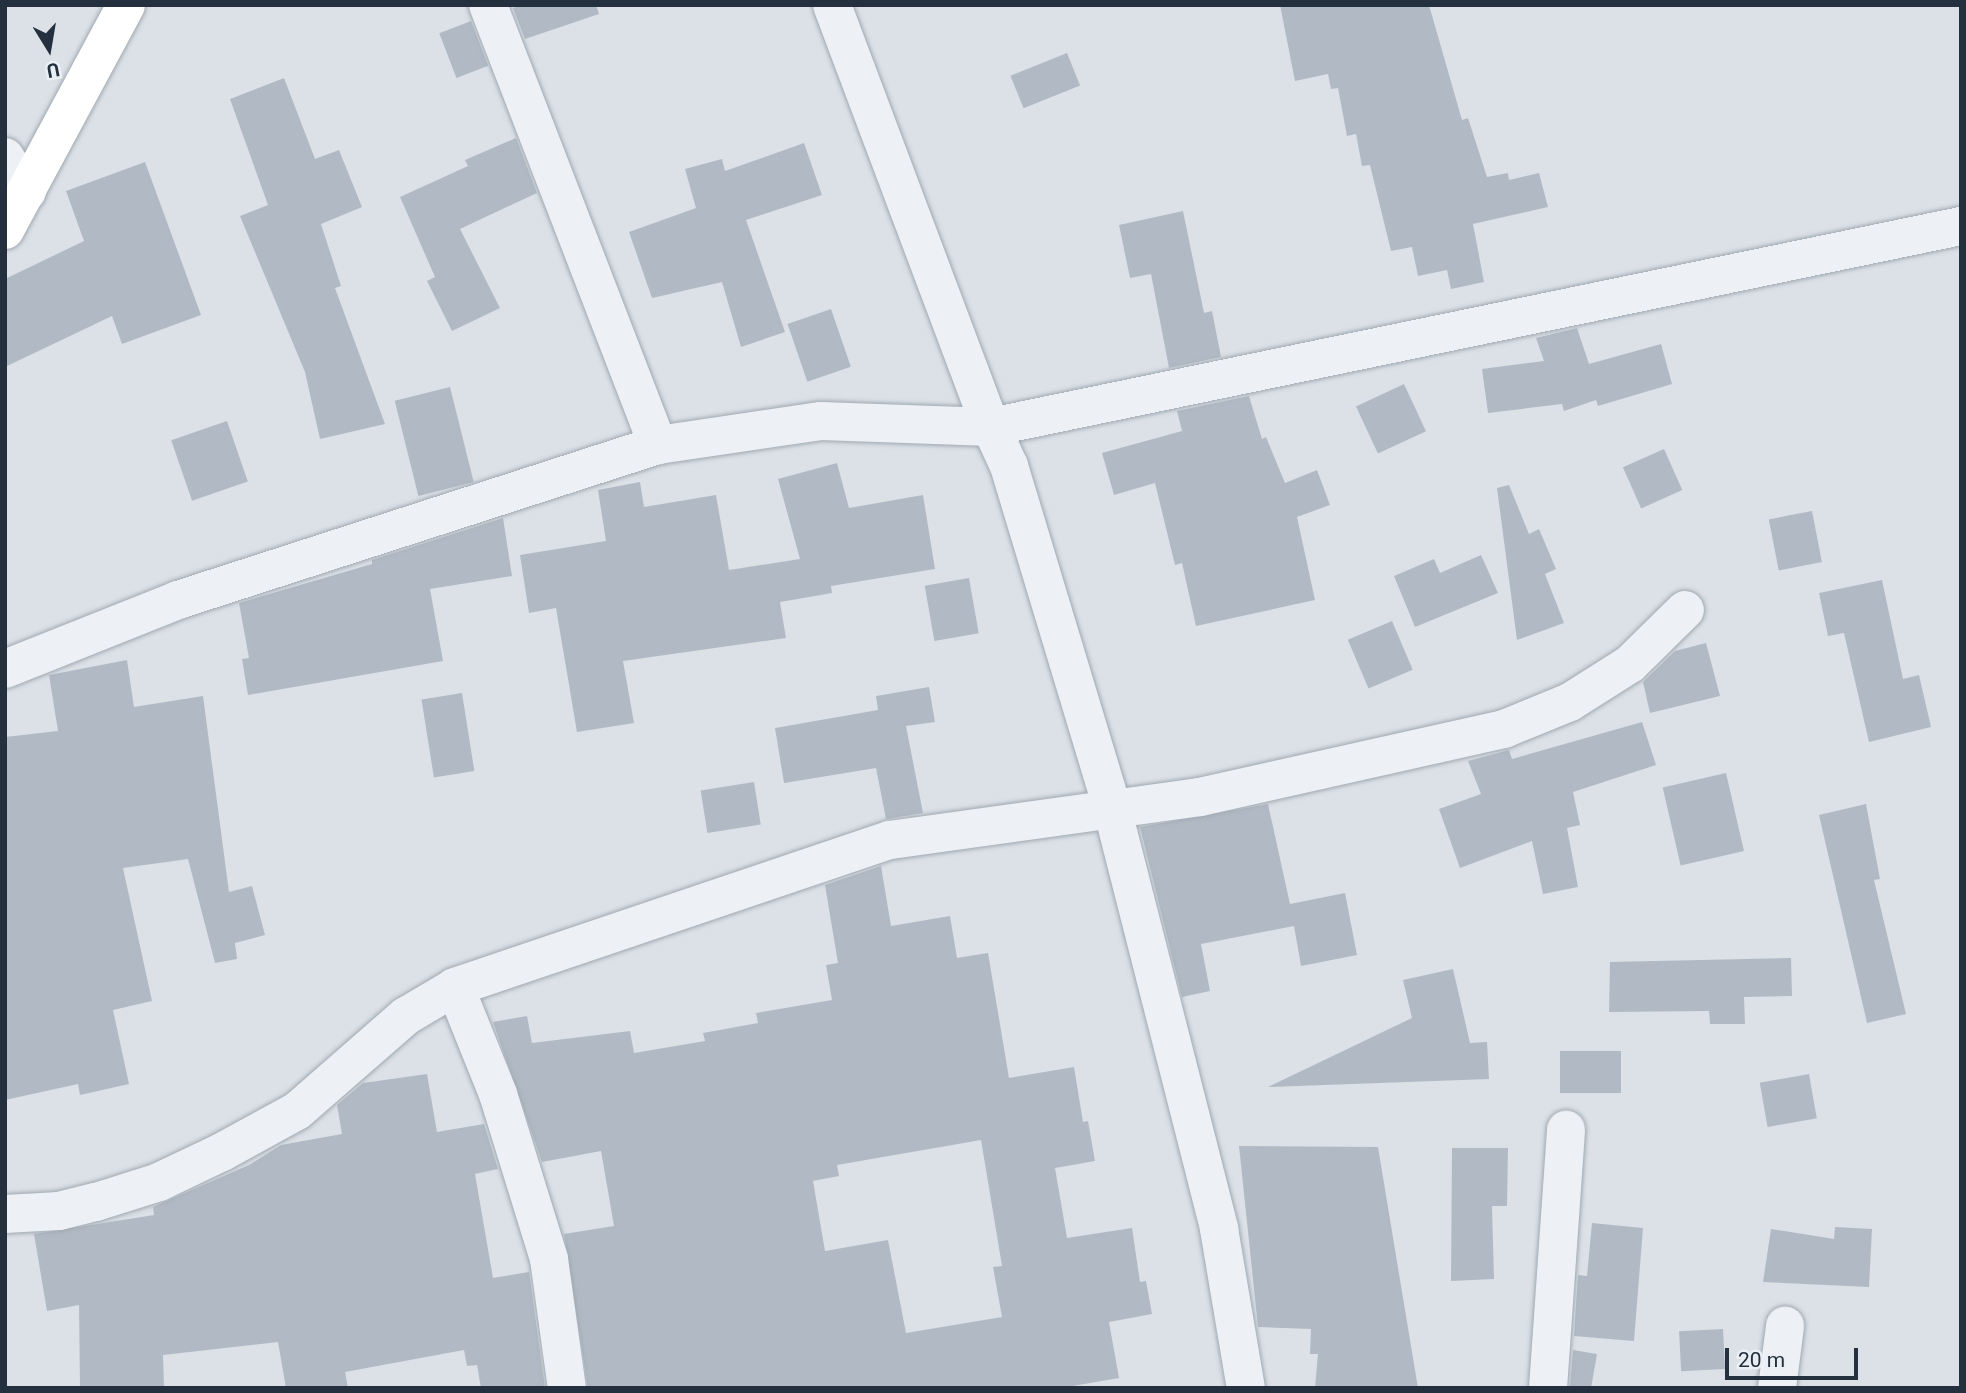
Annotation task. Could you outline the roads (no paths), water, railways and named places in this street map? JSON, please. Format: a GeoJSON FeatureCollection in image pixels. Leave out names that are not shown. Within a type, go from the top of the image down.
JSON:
{"type":"FeatureCollection","features":[{"type":"Feature","properties":{"kind":"main road"},"geometry":{"type":"LineString","coordinates":[[5,230],[126,5]]}},
{"type":"Feature","properties":{"kind":"street"},"geometry":{"type":"LineString","coordinates":[[488,5],[658,445]]}},
{"type":"Feature","properties":{"kind":"street"},"geometry":{"type":"LineString","coordinates":[[832,5],[991,427],[1009,466],[1110,799],[1219,1229],[1246,1388]]}},
{"type":"Feature","properties":{"kind":"street"},"geometry":{"type":"LineString","coordinates":[[5,157],[27,192]]}},
{"type":"Feature","properties":{"kind":"street"},"geometry":{"type":"LineString","coordinates":[[5,669],[178,600],[658,445],[821,421],[991,427],[1961,226]]}},
{"type":"Feature","properties":{"kind":"street"},"geometry":{"type":"LineString","coordinates":[[5,1214],[59,1211],[96,1202],[159,1182],[222,1152],[297,1111],[406,1016],[455,986],[890,840],[1110,799],[1363,763],[1504,729],[1570,702],[1630,664],[1685,610]]}},
{"type":"Feature","properties":{"kind":"street"},"geometry":{"type":"LineString","coordinates":[[455,986],[498,1094],[549,1259],[567,1388]]}},
{"type":"Feature","properties":{"kind":"street"},"geometry":{"type":"LineString","coordinates":[[1548,1388],[1566,1130]]}},
{"type":"Feature","properties":{"kind":"street"},"geometry":{"type":"LineString","coordinates":[[1777,1388],[1785,1326]]}}]}
